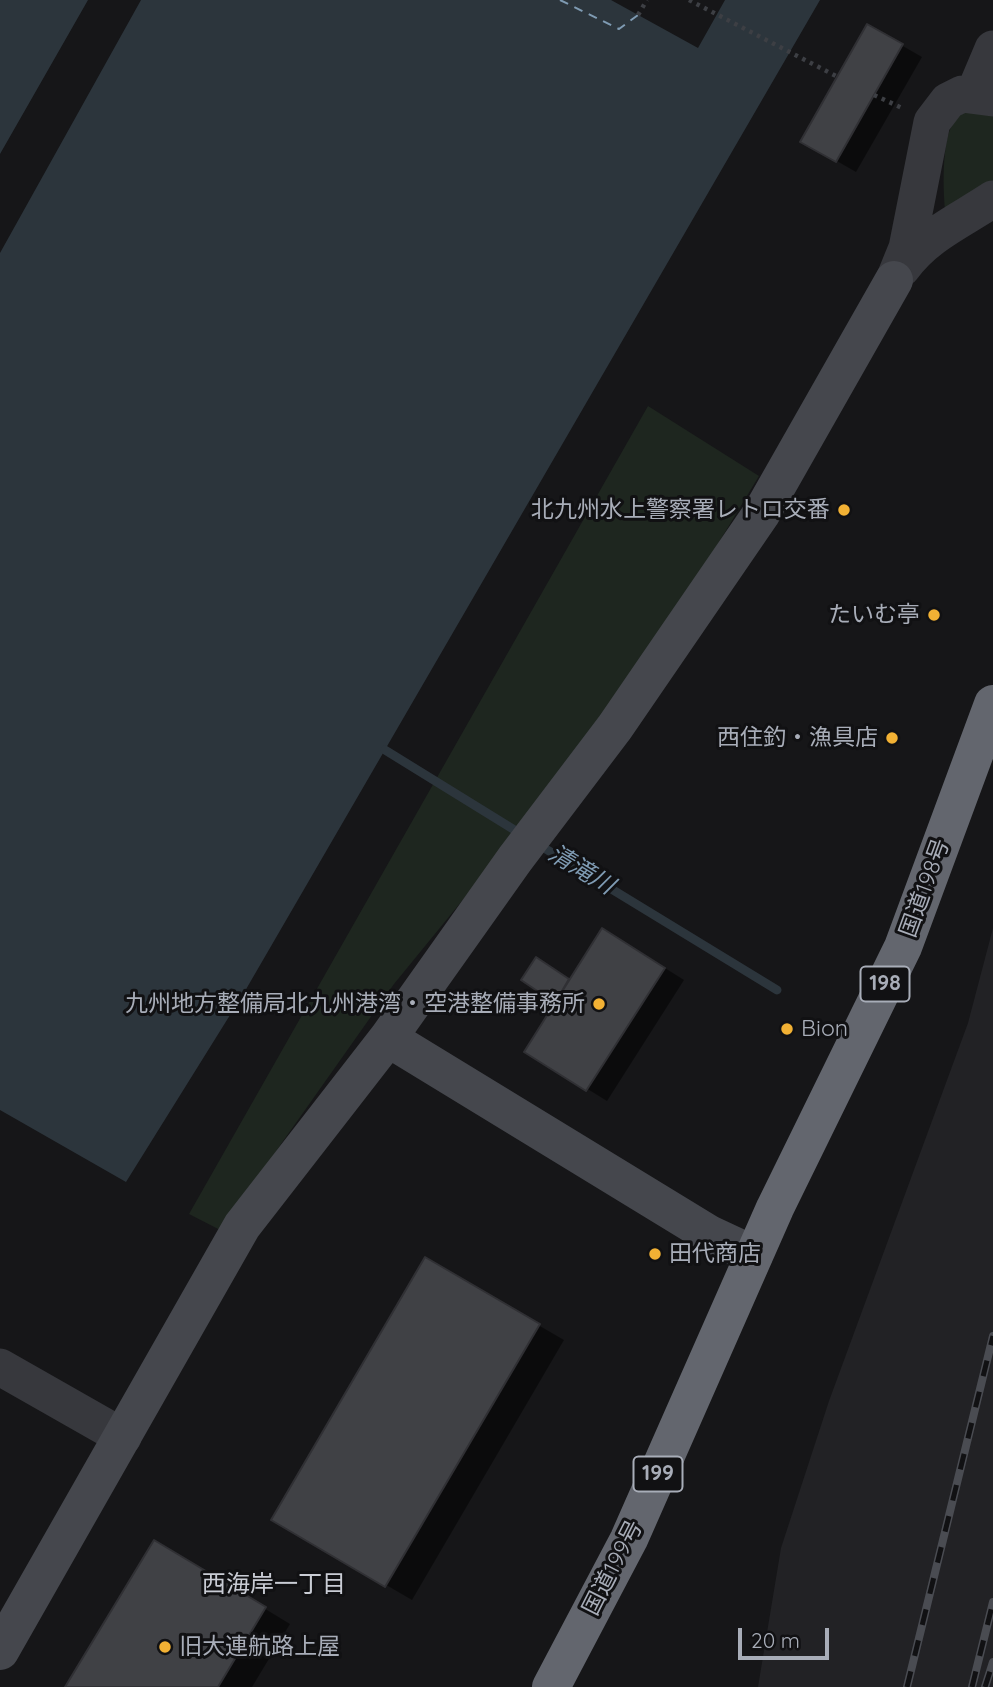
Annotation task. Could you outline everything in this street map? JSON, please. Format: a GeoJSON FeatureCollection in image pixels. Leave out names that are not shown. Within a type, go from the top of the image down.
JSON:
{"type":"FeatureCollection","features":[{"type":"Feature","properties":{"kind":"highway","name":"国道198号"},"geometry":{"type":"LineString","coordinates":[[754,1255],[903,947],[993,704]]}},
{"type":"Feature","properties":{"kind":"highway","name":"国道199号"},"geometry":{"type":"LineString","coordinates":[[551,1687],[629,1539],[754,1255]]}},
{"type":"Feature","properties":{"kind":"street"},"geometry":{"type":"LineString","coordinates":[[894,280],[908,248],[932,122],[948,101],[962,94],[984,96],[993,49]]}},
{"type":"Feature","properties":{"kind":"street"},"geometry":{"type":"LineString","coordinates":[[0,1651],[243,1226],[388,1038],[515,859],[615,727],[753,525],[894,280],[913,253],[938,231],[993,199]]}},
{"type":"Feature","properties":{"kind":"street"},"geometry":{"type":"LineString","coordinates":[[388,1038],[709,1234],[754,1255]]}},
{"type":"Feature","properties":{"kind":"street"},"geometry":{"type":"LineString","coordinates":[[0,1367],[123,1437]]}},
{"type":"Feature","properties":{"kind":"path"},"geometry":{"type":"LineString","coordinates":[[638,15],[647,0]]}},
{"type":"Feature","properties":{"kind":"path"},"geometry":{"type":"LineString","coordinates":[[689,0],[836,76]]}},
{"type":"Feature","properties":{"kind":"shaded area"},"geometry":{"type":"Polygon","coordinates":[[[0,0],[88,0],[0,154],[0,0]]]}},
{"type":"Feature","properties":{"kind":"shaded area"},"geometry":{"type":"Polygon","coordinates":[[[141,0],[820,0],[245,991],[126,1182],[0,1110],[0,253],[141,0]]]}},
{"type":"Feature","properties":{"kind":"shaded area"},"geometry":{"type":"Polygon","coordinates":[[[993,106],[993,184],[945,209],[944,161],[952,125],[965,112],[993,106]]]}},
{"type":"Feature","properties":{"kind":"shaded area"},"geometry":{"type":"Polygon","coordinates":[[[648,406],[759,476],[650,656],[533,814],[394,984],[281,1144],[224,1232],[189,1214],[648,406]]]}},
{"type":"Feature","properties":{"kind":"shaded area"},"geometry":{"type":"Polygon","coordinates":[[[993,928],[993,1687],[758,1687],[781,1548],[829,1401],[968,1023],[993,928]]]}},
{"type":"Feature","properties":{"kind":"pier"},"geometry":{"type":"Polygon","coordinates":[[[611,0],[725,0],[698,48],[611,0]]]}},
{"type":"Feature","properties":{"kind":"building"},"geometry":{"type":"Polygon","coordinates":[[[867,24],[903,44],[836,162],[800,142],[867,24]]]}},
{"type":"Feature","properties":{"kind":"building"},"geometry":{"type":"Polygon","coordinates":[[[602,928],[665,968],[586,1091],[524,1052],[602,928]]]}},
{"type":"Feature","properties":{"kind":"building"},"geometry":{"type":"Polygon","coordinates":[[[536,957],[569,979],[555,1003],[521,980],[536,957]]]}},
{"type":"Feature","properties":{"kind":"building"},"geometry":{"type":"Polygon","coordinates":[[[425,1257],[540,1324],[385,1587],[271,1520],[425,1257]]]}},
{"type":"Feature","properties":{"kind":"building","name":"旧大連航路上屋"},"geometry":{"type":"Polygon","coordinates":[[[154,1540],[266,1607],[218,1687],[65,1687],[154,1540]]]}},
{"type":"Feature","properties":{"kind":"waterway","name":"清滝川"},"geometry":{"type":"LineString","coordinates":[[385,750],[521,834]]}},
{"type":"Feature","properties":{"kind":"waterway","name":"清滝川"},"geometry":{"type":"LineString","coordinates":[[536,843],[777,990]]}},
{"type":"Feature","properties":{"kind":"ferry route"},"geometry":{"type":"LineString","coordinates":[[560,0],[619,29],[638,15]]}},
{"type":"Feature","properties":{"kind":"railway"},"geometry":{"type":"LineString","coordinates":[[907,1687],[993,1336]]}},
{"type":"Feature","properties":{"kind":"railway"},"geometry":{"type":"LineString","coordinates":[[972,1687],[993,1602]]}},
{"type":"Feature","properties":{"kind":"railway"},"geometry":{"type":"LineString","coordinates":[[985,1687],[993,1662]]}},
{"type":"Feature","properties":{"kind":"place","name":"北九州水上警察署レトロ交番"},"geometry":{"type":"Point","coordinates":[844,510]}},
{"type":"Feature","properties":{"kind":"place","name":"たいむ亭"},"geometry":{"type":"Point","coordinates":[934,615]}},
{"type":"Feature","properties":{"kind":"place","name":"西住釣・漁具店"},"geometry":{"type":"Point","coordinates":[892,738]}},
{"type":"Feature","properties":{"kind":"place","name":"九州地方整備局北九州港湾・空港整備事務所"},"geometry":{"type":"Point","coordinates":[599,1004]}},
{"type":"Feature","properties":{"kind":"place","name":"Bion"},"geometry":{"type":"Point","coordinates":[787,1029]}},
{"type":"Feature","properties":{"kind":"place","name":"田代商店"},"geometry":{"type":"Point","coordinates":[655,1254]}},
{"type":"Feature","properties":{"kind":"place","name":"旧大連航路上屋"},"geometry":{"type":"Point","coordinates":[165,1647]}},
{"type":"Feature","properties":{"kind":"district","name":"西海岸一丁目"},"geometry":{"type":"Point","coordinates":[274,1585]}}]}
